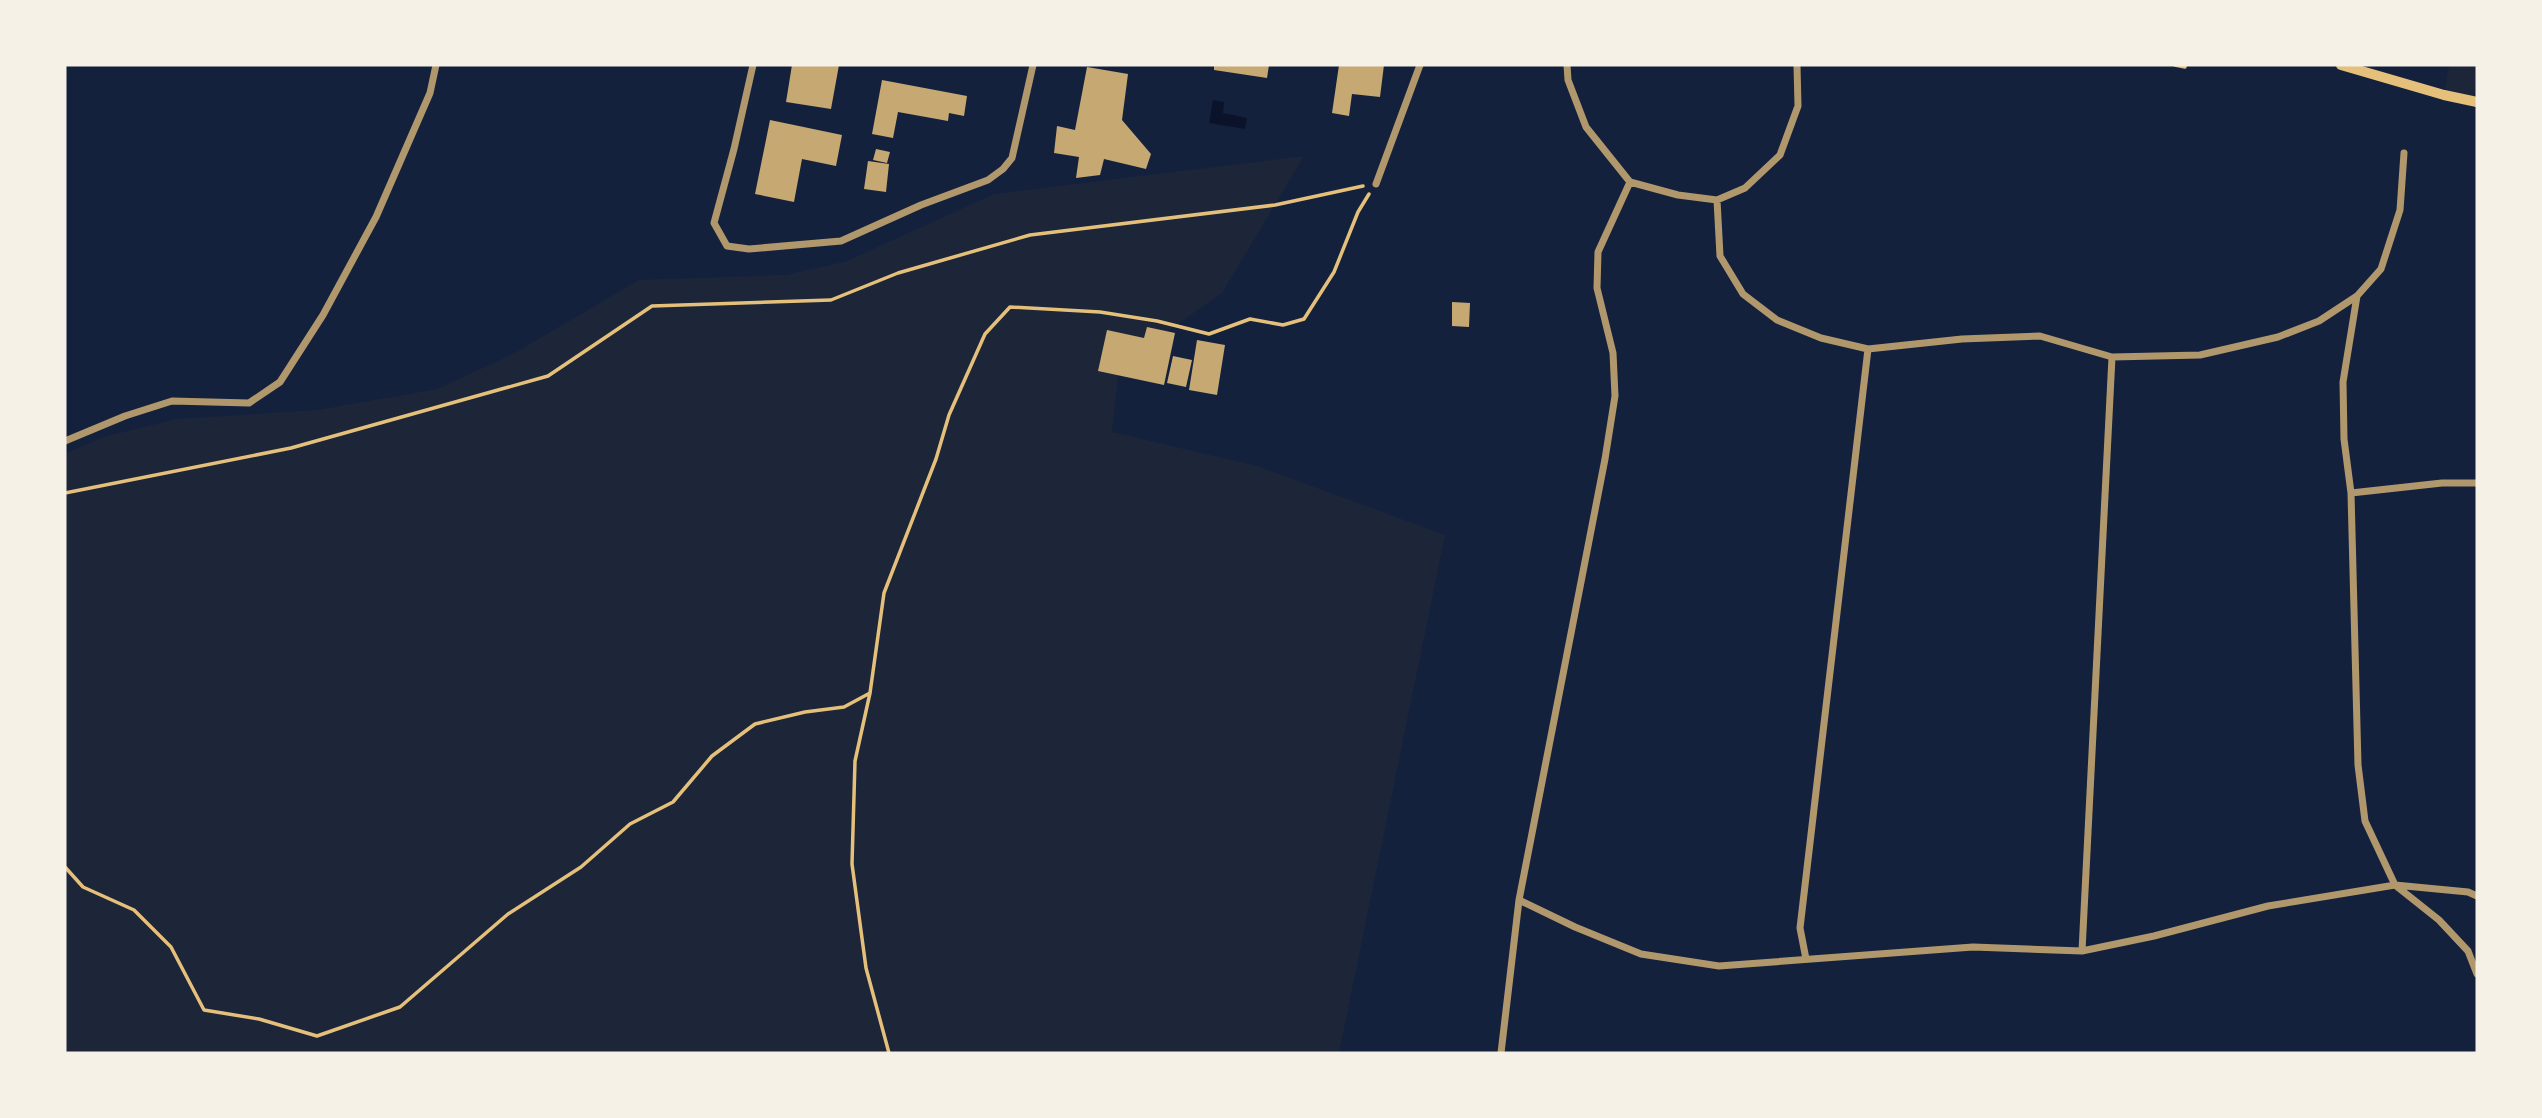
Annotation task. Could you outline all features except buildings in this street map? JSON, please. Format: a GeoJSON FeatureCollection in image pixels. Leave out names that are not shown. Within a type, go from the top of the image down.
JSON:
{"type":"FeatureCollection","features":[{"type":"Feature","properties":{"kind":"main road"},"geometry":{"type":"LineString","coordinates":[[2342,65],[2477,102]]}},
{"type":"Feature","properties":{"kind":"street"},"geometry":{"type":"LineString","coordinates":[[65,441],[125,416],[172,401],[249,403],[281,382],[323,315],[376,217],[430,93],[436,65]]}},
{"type":"Feature","properties":{"kind":"street"},"geometry":{"type":"LineString","coordinates":[[753,65],[714,223],[727,246],[749,249],[841,241],[921,205],[988,180],[1012,158],[1033,65]]}},
{"type":"Feature","properties":{"kind":"street"},"geometry":{"type":"LineString","coordinates":[[1376,184],[1420,65]]}},
{"type":"Feature","properties":{"kind":"street"},"geometry":{"type":"LineString","coordinates":[[1567,65],[1567,80],[1586,128],[1630,182],[1678,195],[1717,200],[1745,188],[1780,155],[1798,106],[1797,65]]}},
{"type":"Feature","properties":{"kind":"street"},"geometry":{"type":"LineString","coordinates":[[1717,200],[1720,256],[1743,294],[1777,320],[1821,338],[1868,349],[1962,339],[2039,336],[2112,357],[2200,355],[2278,337],[2319,321],[2357,296],[2381,269],[2393,233],[2400,210],[2404,153]]}},
{"type":"Feature","properties":{"kind":"street"},"geometry":{"type":"LineString","coordinates":[[1501,1053],[1519,900],[1615,396],[1613,353],[1597,288],[1598,252],[1630,182]]}},
{"type":"Feature","properties":{"kind":"street"},"geometry":{"type":"LineString","coordinates":[[2357,296],[2343,383],[2344,439],[2351,493],[2358,765],[2365,821],[2395,885],[2454,935],[2468,951],[2477,974]]}},
{"type":"Feature","properties":{"kind":"street"},"geometry":{"type":"LineString","coordinates":[[1805,959],[1800,928],[1868,349]]}},
{"type":"Feature","properties":{"kind":"street"},"geometry":{"type":"LineString","coordinates":[[2082,951],[2112,357]]}},
{"type":"Feature","properties":{"kind":"street"},"geometry":{"type":"LineString","coordinates":[[2351,493],[2442,483],[2477,483]]}},
{"type":"Feature","properties":{"kind":"street"},"geometry":{"type":"LineString","coordinates":[[1519,900],[1641,954],[1719,966],[1973,947],[2082,951],[2154,936],[2268,906],[2395,885],[2468,892],[2477,896]]}},
{"type":"Feature","properties":{"kind":"path"},"geometry":{"type":"LineString","coordinates":[[2175,65],[2185,67]]}},
{"type":"Feature","properties":{"kind":"path"},"geometry":{"type":"LineString","coordinates":[[65,493],[291,448],[548,376],[652,306],[831,300],[898,273],[1030,235],[1275,205],[1376,184]]}},
{"type":"Feature","properties":{"kind":"path"},"geometry":{"type":"LineString","coordinates":[[889,1053],[866,968],[852,864],[855,761],[870,693],[884,593],[936,459],[949,415],[985,334],[1010,307],[1100,312],[1157,321],[1209,334],[1250,319],[1283,324],[1304,320],[1334,272],[1358,212],[1376,184]]}},
{"type":"Feature","properties":{"kind":"path"},"geometry":{"type":"LineString","coordinates":[[65,867],[83,887],[134,910],[171,947],[204,1010],[259,1019],[317,1036],[400,1007],[508,914],[581,867],[630,824],[673,802],[712,756],[755,724],[805,712],[844,707],[870,693]]}},
{"type":"Feature","properties":{"kind":"shaded area"},"geometry":{"type":"Polygon","coordinates":[[[2449,65],[2477,65],[2477,102],[2444,95],[2449,65]]]}},
{"type":"Feature","properties":{"kind":"shaded area"},"geometry":{"type":"Polygon","coordinates":[[[1213,100],[1224,102],[1223,113],[1247,118],[1245,129],[1209,123],[1213,100]]]}},
{"type":"Feature","properties":{"kind":"shaded area"},"geometry":{"type":"Polygon","coordinates":[[[1304,156],[1222,293],[1119,365],[1112,432],[1257,466],[1445,535],[1339,1053],[65,1053],[65,454],[103,437],[177,419],[318,410],[437,389],[513,354],[639,280],[786,275],[847,261],[994,194],[1304,156]]]}}]}
